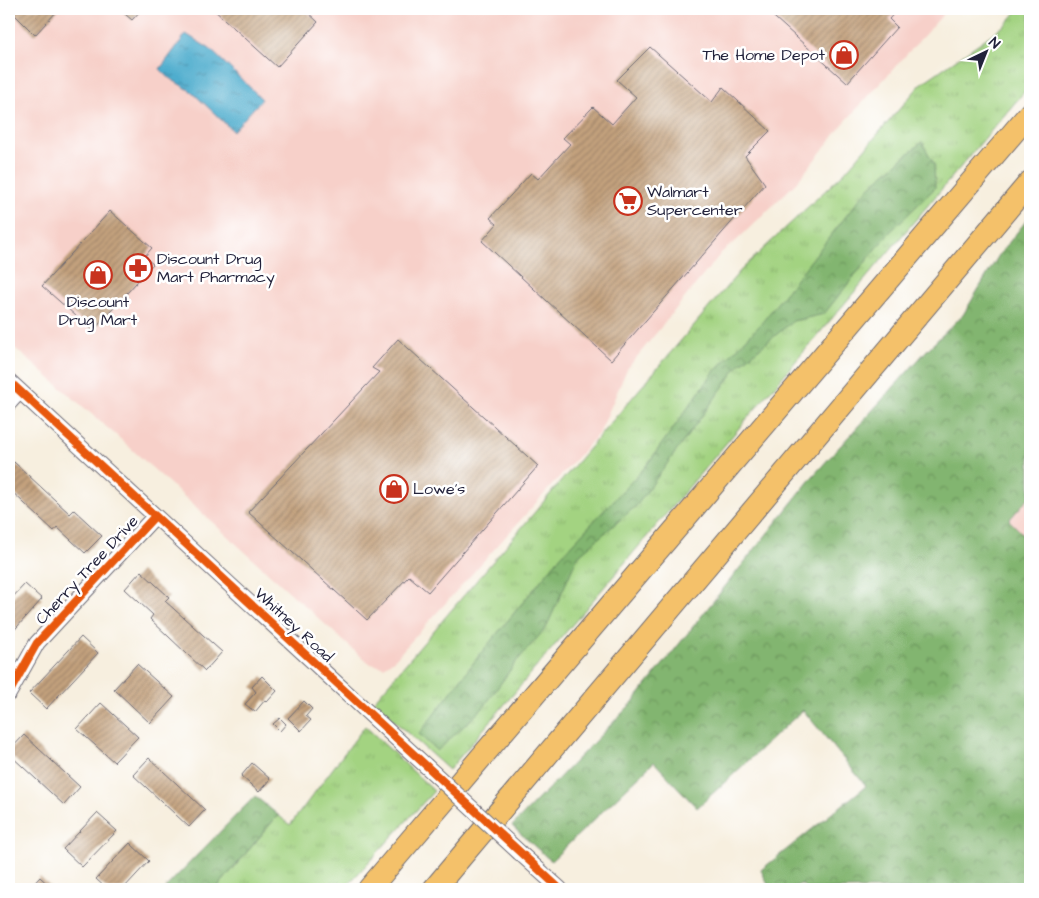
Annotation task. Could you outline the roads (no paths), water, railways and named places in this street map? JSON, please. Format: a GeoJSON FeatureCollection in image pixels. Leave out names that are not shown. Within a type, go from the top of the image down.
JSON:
{"type":"FeatureCollection","features":[{"type":"Feature","properties":{"kind":"highway"},"geometry":{"type":"LineString","coordinates":[[369,889],[1030,113]]}},
{"type":"Feature","properties":{"kind":"highway"},"geometry":{"type":"LineString","coordinates":[[434,889],[1030,182]]}},
{"type":"Feature","properties":{"kind":"street","name":"Whitney Road"},"geometry":{"type":"LineString","coordinates":[[9,403],[14,386],[560,889]]}},
{"type":"Feature","properties":{"kind":"street","name":"Cherry Tree Drive"},"geometry":{"type":"LineString","coordinates":[[9,693],[37,643],[155,516]]}},
{"type":"Feature","properties":{"kind":"water"},"geometry":{"type":"Polygon","coordinates":[[[186,34],[210,49],[262,99],[233,131],[191,91],[169,78],[160,69],[186,34]]]}},
{"type":"Feature","properties":{"kind":"place","name":"The Home Depot"},"geometry":{"type":"Point","coordinates":[844,55]}},
{"type":"Feature","properties":{"kind":"place","name":"Walmart Supercenter"},"geometry":{"type":"Point","coordinates":[628,201]}},
{"type":"Feature","properties":{"kind":"place","name":"Discount Drug Mart Pharmacy"},"geometry":{"type":"Point","coordinates":[138,268]}},
{"type":"Feature","properties":{"kind":"place","name":"Discount Drug Mart"},"geometry":{"type":"Point","coordinates":[98,275]}},
{"type":"Feature","properties":{"kind":"place","name":"Lowe's"},"geometry":{"type":"Point","coordinates":[394,489]}}]}
